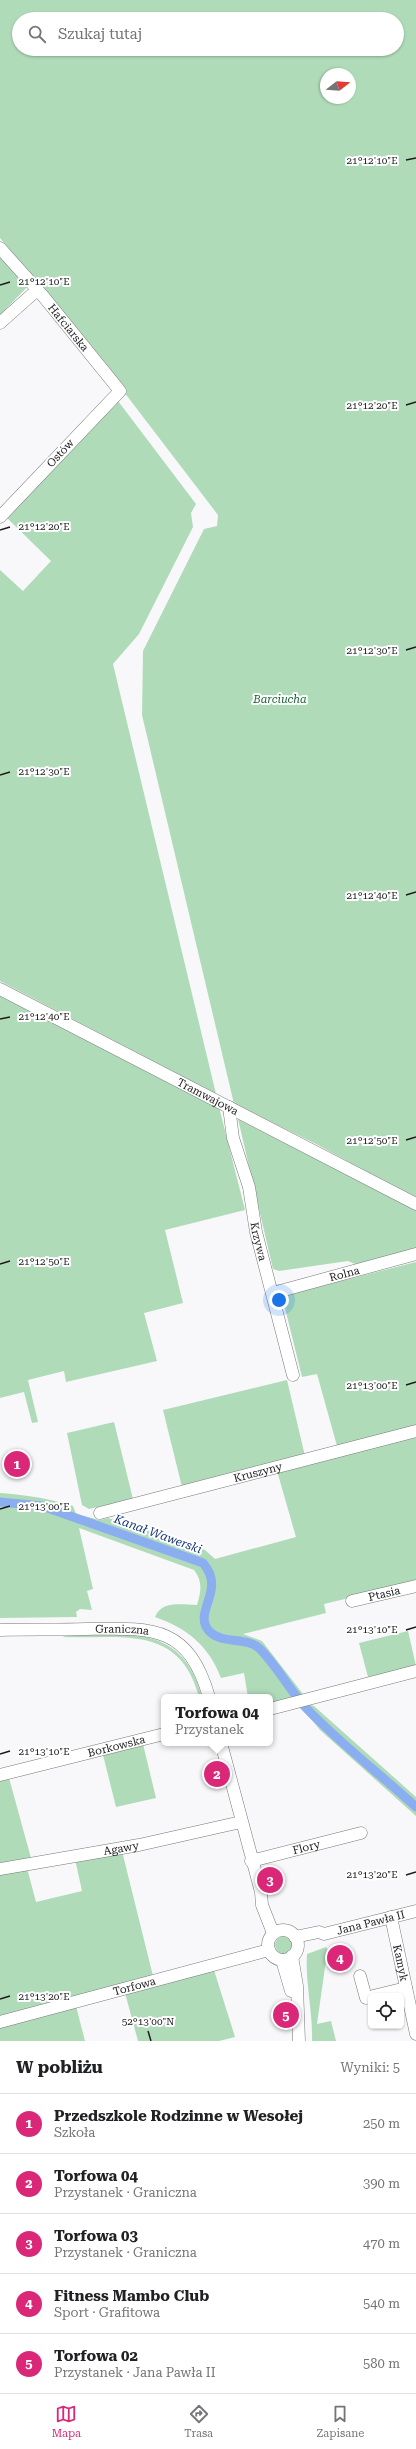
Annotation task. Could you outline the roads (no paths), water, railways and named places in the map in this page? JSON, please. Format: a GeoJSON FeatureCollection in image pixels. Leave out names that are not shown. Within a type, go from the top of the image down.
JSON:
{"type":"FeatureCollection","features":[{"type":"Feature","properties":{"kind":"street","name":"Hafciarska"},"geometry":{"type":"LineString","coordinates":[[0,248],[120,390]]}},
{"type":"Feature","properties":{"kind":"street"},"geometry":{"type":"LineString","coordinates":[[0,323],[37,290]]}},
{"type":"Feature","properties":{"kind":"street","name":"Ostów"},"geometry":{"type":"LineString","coordinates":[[0,517],[120,390]]}},
{"type":"Feature","properties":{"kind":"street","name":"Tramwajowa"},"geometry":{"type":"LineString","coordinates":[[0,989],[416,1204]]}},
{"type":"Feature","properties":{"kind":"street","name":"Krzywa"},"geometry":{"type":"LineString","coordinates":[[229,1107],[233,1138],[249,1187],[256,1232],[293,1375]]}},
{"type":"Feature","properties":{"kind":"street","name":"Rolna"},"geometry":{"type":"LineString","coordinates":[[273,1294],[416,1254]]}},
{"type":"Feature","properties":{"kind":"street","name":"Kruszyny"},"geometry":{"type":"LineString","coordinates":[[100,1513],[416,1431]]}},
{"type":"Feature","properties":{"kind":"street","name":"Ptasia"},"geometry":{"type":"LineString","coordinates":[[352,1602],[416,1586]]}},
{"type":"Feature","properties":{"kind":"street","name":"Graniczna"},"geometry":{"type":"LineString","coordinates":[[0,1630],[128,1628],[159,1633],[174,1641],[194,1659],[202,1674],[208,1694]]}},
{"type":"Feature","properties":{"kind":"street"},"geometry":{"type":"LineString","coordinates":[[273,1708],[416,1671]]}},
{"type":"Feature","properties":{"kind":"street","name":"Borkowska"},"geometry":{"type":"LineString","coordinates":[[0,1775],[161,1735]]}},
{"type":"Feature","properties":{"kind":"street"},"geometry":{"type":"LineString","coordinates":[[222,1746],[251,1861],[261,1892],[260,1899],[278,1932],[292,1950],[299,2041]]}},
{"type":"Feature","properties":{"kind":"street","name":"Agawy"},"geometry":{"type":"LineString","coordinates":[[0,1869],[139,1845],[241,1822]]}},
{"type":"Feature","properties":{"kind":"street","name":"Flory"},"geometry":{"type":"LineString","coordinates":[[251,1861],[361,1833]]}},
{"type":"Feature","properties":{"kind":"street","name":"Jana Pawła II"},"geometry":{"type":"LineString","coordinates":[[292,1950],[320,1939],[324,1934],[391,1916],[416,1911]]}},
{"type":"Feature","properties":{"kind":"street","name":"Kamyk"},"geometry":{"type":"LineString","coordinates":[[391,1916],[416,2034]]}},
{"type":"Feature","properties":{"kind":"street"},"geometry":{"type":"LineString","coordinates":[[278,1932],[269,1941],[270,1950],[276,1958],[292,1950]]}},
{"type":"Feature","properties":{"kind":"street","name":"Torfowa"},"geometry":{"type":"LineString","coordinates":[[0,2022],[270,1950]]}},
{"type":"Feature","properties":{"kind":"street"},"geometry":{"type":"LineString","coordinates":[[360,1976],[366,1998],[368,1997]]}},
{"type":"Feature","properties":{"kind":"street"},"geometry":{"type":"LineString","coordinates":[[385,1993],[406,1988]]}},
{"type":"Feature","properties":{"kind":"waterway","name":"Kanał Wawerski"},"geometry":{"type":"LineString","coordinates":[[0,1502],[42,1506],[203,1563],[209,1573],[212,1583],[204,1616],[205,1623],[209,1631],[221,1638],[242,1641],[255,1645],[260,1649],[307,1709],[333,1734],[416,1807]]}},
{"type":"Feature","properties":{"kind":"place","name":"Przedszkole Rodzinne w Wesołej"},"geometry":{"type":"Point","coordinates":[17,1464]}},
{"type":"Feature","properties":{"kind":"place","name":"Torfowa 04"},"geometry":{"type":"Point","coordinates":[217,1774]}},
{"type":"Feature","properties":{"kind":"place","name":"Torfowa 03"},"geometry":{"type":"Point","coordinates":[270,1880]}},
{"type":"Feature","properties":{"kind":"place","name":"Fitness Mambo Club"},"geometry":{"type":"Point","coordinates":[340,1958]}},
{"type":"Feature","properties":{"kind":"place","name":"Torfowa 02"},"geometry":{"type":"Point","coordinates":[286,2015]}},
{"type":"Feature","properties":{"kind":"park label","name":"Barciucha"},"geometry":{"type":"Point","coordinates":[280,699]}}]}
